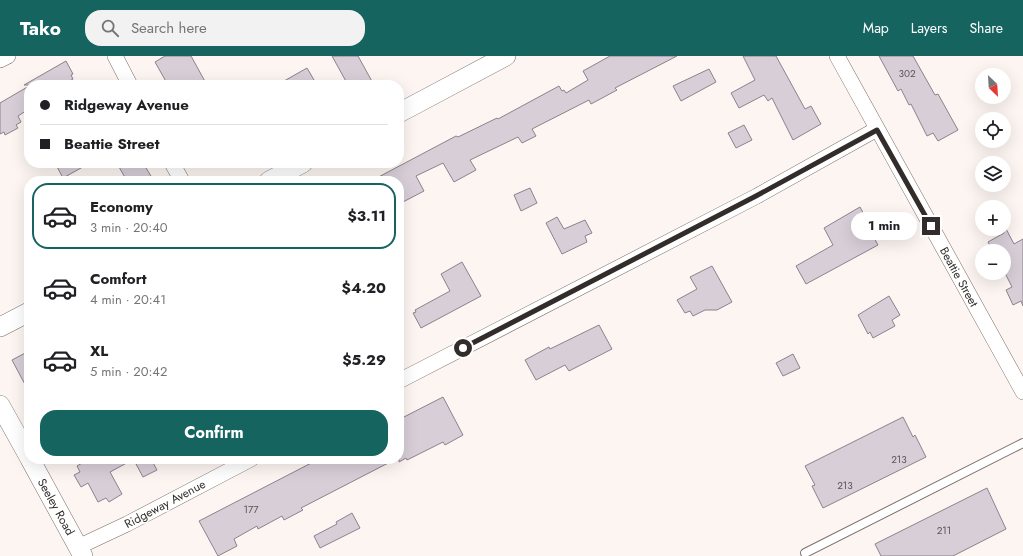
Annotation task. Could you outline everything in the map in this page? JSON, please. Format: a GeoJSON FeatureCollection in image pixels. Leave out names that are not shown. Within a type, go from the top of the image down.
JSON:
{"type":"FeatureCollection","features":[{"type":"Feature","properties":{"kind":"street"},"geometry":{"type":"LineString","coordinates":[[0,60],[8,56]]}},
{"type":"Feature","properties":{"kind":"street"},"geometry":{"type":"LineString","coordinates":[[115,56],[127,80]]}},
{"type":"Feature","properties":{"kind":"street"},"geometry":{"type":"LineString","coordinates":[[404,110],[506,56]]}},
{"type":"Feature","properties":{"kind":"street","name":"Beattie Street"},"geometry":{"type":"LineString","coordinates":[[837,56],[1023,392]]}},
{"type":"Feature","properties":{"kind":"street"},"geometry":{"type":"LineString","coordinates":[[404,378],[756,196],[877,130]]}},
{"type":"Feature","properties":{"kind":"street"},"geometry":{"type":"LineString","coordinates":[[278,176],[294,168]]}},
{"type":"Feature","properties":{"kind":"street"},"geometry":{"type":"LineString","coordinates":[[0,327],[24,315]]}},
{"type":"Feature","properties":{"kind":"street","name":"Seeley Road"},"geometry":{"type":"LineString","coordinates":[[0,405],[6,428],[24,450]]}},
{"type":"Feature","properties":{"kind":"street","name":"Seeley Road"},"geometry":{"type":"LineString","coordinates":[[33,464],[80,552]]}},
{"type":"Feature","properties":{"kind":"street","name":"Ridgeway Avenue"},"geometry":{"type":"LineString","coordinates":[[80,552],[127,524],[241,464]]}},
{"type":"Feature","properties":{"kind":"lane"},"geometry":{"type":"LineString","coordinates":[[805,553],[1023,444]]}},
{"type":"Feature","properties":{"kind":"building"},"geometry":{"type":"Polygon","coordinates":[[[165,56],[191,56],[204,80],[165,80],[155,62],[165,56]]]}},
{"type":"Feature","properties":{"kind":"building"},"geometry":{"type":"Polygon","coordinates":[[[332,56],[358,56],[371,80],[345,80],[332,56]]]}},
{"type":"Feature","properties":{"kind":"building"},"geometry":{"type":"Polygon","coordinates":[[[610,56],[677,56],[615,88],[617,90],[591,104],[589,100],[532,129],[536,136],[522,143],[518,137],[470,160],[476,170],[454,182],[443,163],[416,176],[424,191],[404,201],[404,176],[380,176],[396,168],[404,168],[404,164],[456,136],[458,137],[497,118],[498,119],[559,86],[562,91],[564,90],[566,93],[588,80],[583,71],[610,56]]]}},
{"type":"Feature","properties":{"kind":"building"},"geometry":{"type":"Polygon","coordinates":[[[743,56],[776,56],[805,109],[811,106],[821,124],[793,140],[772,98],[768,101],[764,95],[739,108],[731,93],[755,80],[743,56]]]}},
{"type":"Feature","properties":{"kind":"building"},"geometry":{"type":"Polygon","coordinates":[[[879,56],[913,56],[935,95],[938,94],[958,130],[938,141],[933,133],[927,136],[911,104],[909,105],[901,89],[898,91],[879,56]]]}},
{"type":"Feature","properties":{"kind":"building"},"geometry":{"type":"Polygon","coordinates":[[[66,61],[73,74],[71,75],[73,79],[71,80],[33,80],[66,61]]]}},
{"type":"Feature","properties":{"kind":"building"},"geometry":{"type":"Polygon","coordinates":[[[307,68],[314,80],[286,80],[307,68]]]}},
{"type":"Feature","properties":{"kind":"building"},"geometry":{"type":"Polygon","coordinates":[[[709,69],[716,82],[681,101],[673,86],[709,69]]]}},
{"type":"Feature","properties":{"kind":"building"},"geometry":{"type":"Polygon","coordinates":[[[24,89],[24,112],[18,116],[21,122],[16,125],[18,128],[5,135],[4,132],[0,134],[0,103],[24,89]]]}},
{"type":"Feature","properties":{"kind":"building"},"geometry":{"type":"Polygon","coordinates":[[[744,125],[752,140],[736,148],[728,133],[744,125]]]}},
{"type":"Feature","properties":{"kind":"building"},"geometry":{"type":"Polygon","coordinates":[[[58,168],[81,168],[67,176],[62,176],[58,168]]]}},
{"type":"Feature","properties":{"kind":"building"},"geometry":{"type":"Polygon","coordinates":[[[120,168],[146,168],[151,176],[124,176],[120,168]]]}},
{"type":"Feature","properties":{"kind":"building"},"geometry":{"type":"Polygon","coordinates":[[[530,188],[537,203],[521,211],[514,195],[530,188]]]}},
{"type":"Feature","properties":{"kind":"building"},"geometry":{"type":"Polygon","coordinates":[[[860,207],[868,222],[866,223],[878,245],[806,284],[796,266],[833,245],[824,228],[860,207]]]}},
{"type":"Feature","properties":{"kind":"building"},"geometry":{"type":"Polygon","coordinates":[[[557,217],[564,229],[585,220],[592,233],[585,236],[587,242],[562,254],[546,223],[557,217]]]}},
{"type":"Feature","properties":{"kind":"building"},"geometry":{"type":"Polygon","coordinates":[[[999,236],[1010,236],[1014,244],[1023,239],[1023,306],[1021,301],[1013,305],[1006,290],[1012,287],[1008,280],[1011,280],[1011,244],[989,244],[988,242],[999,236]]]}},
{"type":"Feature","properties":{"kind":"building"},"geometry":{"type":"Polygon","coordinates":[[[462,262],[481,296],[421,328],[413,313],[416,312],[415,310],[450,291],[441,274],[462,262]]]}},
{"type":"Feature","properties":{"kind":"building"},"geometry":{"type":"Polygon","coordinates":[[[712,266],[732,302],[717,310],[705,310],[693,316],[690,311],[685,313],[677,300],[697,289],[690,277],[712,266]]]}},
{"type":"Feature","properties":{"kind":"building"},"geometry":{"type":"Polygon","coordinates":[[[889,296],[900,315],[892,320],[895,326],[873,338],[870,332],[868,334],[858,315],[889,296]]]}},
{"type":"Feature","properties":{"kind":"building"},"geometry":{"type":"Polygon","coordinates":[[[599,325],[612,349],[569,371],[565,365],[536,380],[525,360],[549,347],[550,349],[599,325]]]}},
{"type":"Feature","properties":{"kind":"building"},"geometry":{"type":"Polygon","coordinates":[[[24,354],[24,383],[12,360],[24,354]]]}},
{"type":"Feature","properties":{"kind":"building"},"geometry":{"type":"Polygon","coordinates":[[[793,354],[800,368],[783,376],[776,363],[793,354]]]}},
{"type":"Feature","properties":{"kind":"building"},"geometry":{"type":"Polygon","coordinates":[[[443,397],[463,435],[445,445],[443,442],[407,460],[406,458],[404,459],[404,417],[443,397]]]}},
{"type":"Feature","properties":{"kind":"building"},"geometry":{"type":"Polygon","coordinates":[[[903,417],[913,437],[915,435],[926,457],[823,508],[812,486],[815,485],[805,466],[903,417]]]}},
{"type":"Feature","properties":{"kind":"building"},"geometry":{"type":"Polygon","coordinates":[[[80,464],[125,464],[110,472],[122,494],[109,502],[106,498],[98,502],[88,483],[81,487],[74,475],[80,472],[77,466],[80,464]]]}},
{"type":"Feature","properties":{"kind":"building"},"geometry":{"type":"Polygon","coordinates":[[[136,464],[154,464],[157,470],[143,477],[136,464]]]}},
{"type":"Feature","properties":{"kind":"building"},"geometry":{"type":"Polygon","coordinates":[[[309,464],[386,464],[301,508],[303,510],[284,520],[282,516],[258,529],[257,526],[234,539],[237,546],[218,556],[199,521],[309,464]]]}},
{"type":"Feature","properties":{"kind":"building"},"geometry":{"type":"Polygon","coordinates":[[[987,488],[1006,529],[953,556],[881,556],[875,544],[987,488]]]}},
{"type":"Feature","properties":{"kind":"building"},"geometry":{"type":"Polygon","coordinates":[[[352,513],[360,528],[320,548],[314,536],[337,524],[336,522],[352,513]]]}},
{"type":"Feature","properties":{"kind":"route"},"geometry":{"type":"LineString","coordinates":[[463,348],[756,196],[877,130],[931,226]]}}]}
